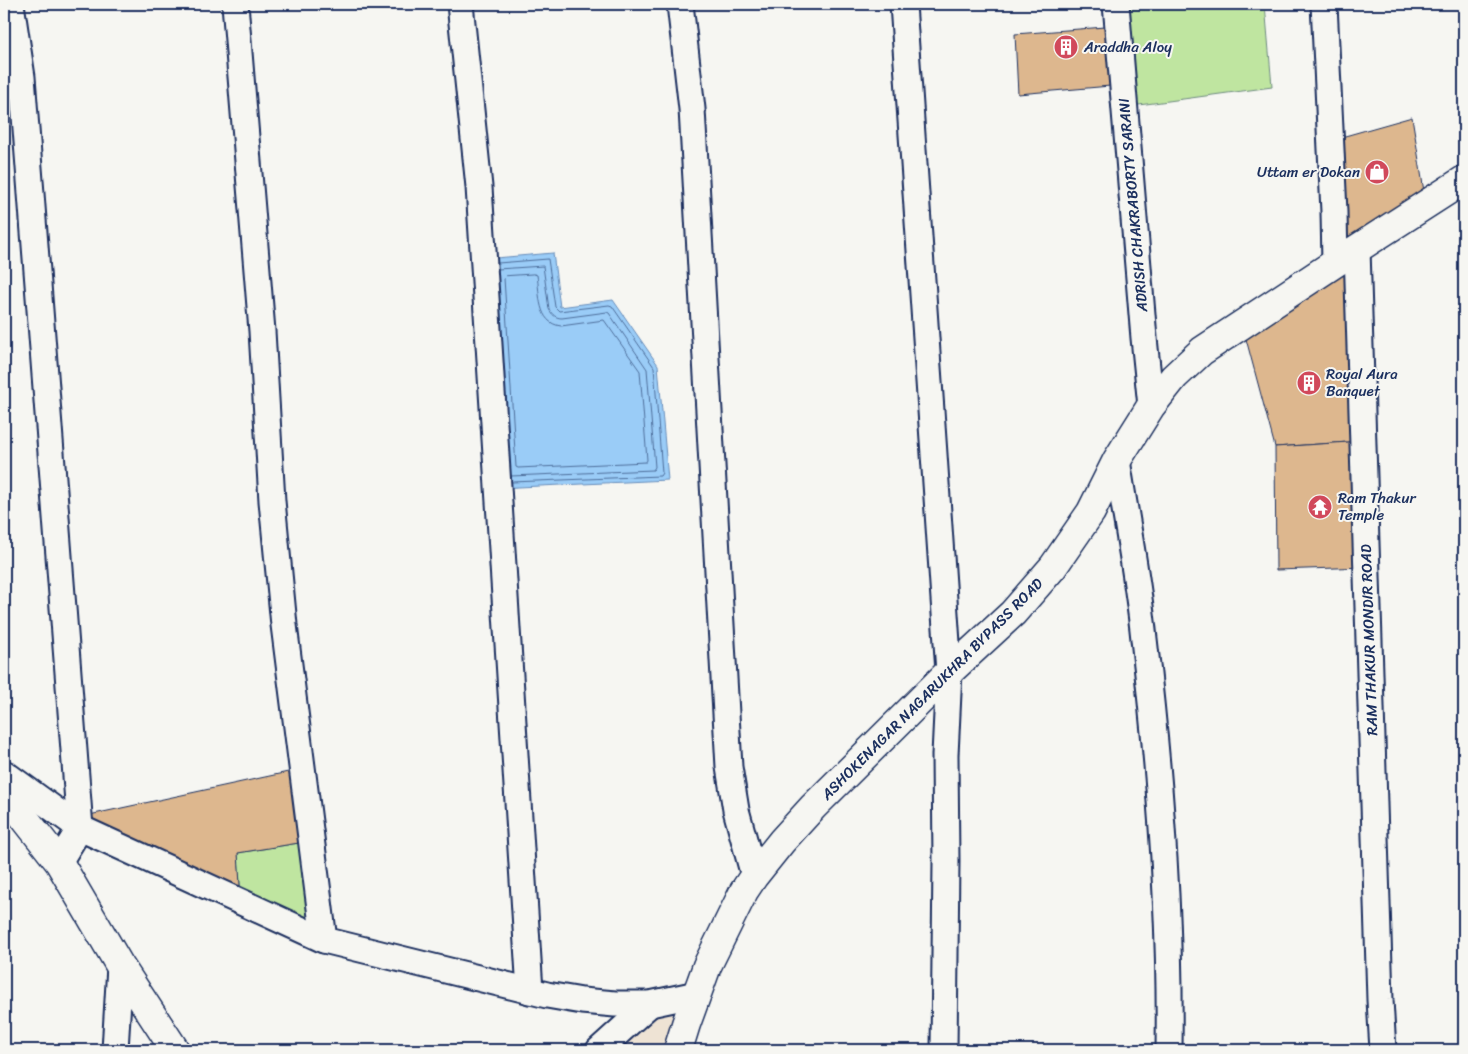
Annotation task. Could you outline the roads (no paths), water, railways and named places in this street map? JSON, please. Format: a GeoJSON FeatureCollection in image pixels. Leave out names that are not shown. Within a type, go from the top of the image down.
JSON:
{"type":"FeatureCollection","features":[{"type":"Feature","properties":{"kind":"main road","name":"ASHOKENAGAR NAGARUKHRA BYPASS ROAD"},"geometry":{"type":"LineString","coordinates":[[678,1050],[707,966],[744,891],[754,876],[813,807],[949,672],[1013,613],[1054,567],[1091,512],[1117,460],[1151,406],[1174,377],[1202,351],[1464,180]]}},
{"type":"Feature","properties":{"kind":"main road"},"geometry":{"type":"LineString","coordinates":[[4,792],[60,862],[120,966],[175,1050]]}},
{"type":"Feature","properties":{"kind":"street"},"geometry":{"type":"LineString","coordinates":[[11,4],[22,77],[80,828],[60,862]]}},
{"type":"Feature","properties":{"kind":"street"},"geometry":{"type":"LineString","coordinates":[[235,4],[262,332],[272,501],[284,624],[324,940]]}},
{"type":"Feature","properties":{"kind":"street"},"geometry":{"type":"LineString","coordinates":[[460,4],[479,187],[530,991]]}},
{"type":"Feature","properties":{"kind":"street"},"geometry":{"type":"LineString","coordinates":[[680,4],[692,109],[729,767],[736,810],[754,876]]}},
{"type":"Feature","properties":{"kind":"street"},"geometry":{"type":"LineString","coordinates":[[903,4],[949,672],[945,755],[944,1050]]}},
{"type":"Feature","properties":{"kind":"street","name":"ADRISH CHAKRABORTY SARANI"},"geometry":{"type":"LineString","coordinates":[[1116,4],[1151,406]]}},
{"type":"Feature","properties":{"kind":"street","name":"RAM THAKUR MONDIR ROAD"},"geometry":{"type":"LineString","coordinates":[[1324,4],[1334,203],[1346,256],[1383,1050]]}},
{"type":"Feature","properties":{"kind":"street"},"geometry":{"type":"LineString","coordinates":[[1117,460],[1144,638],[1162,816],[1170,996],[1169,1050]]}},
{"type":"Feature","properties":{"kind":"street"},"geometry":{"type":"LineString","coordinates":[[4,773],[80,828],[324,940],[530,991],[582,1001],[615,1004],[650,1004],[697,994]]}},
{"type":"Feature","properties":{"kind":"street"},"geometry":{"type":"LineString","coordinates":[[115,1050],[120,966]]}},
{"type":"Feature","properties":{"kind":"street"},"geometry":{"type":"LineString","coordinates":[[599,1050],[650,1004]]}},
{"type":"Feature","properties":{"kind":"water"},"geometry":{"type":"Polygon","coordinates":[[[553,253],[560,307],[613,300],[658,365],[668,480],[498,488],[484,259],[553,253]]]}},
{"type":"Feature","properties":{"kind":"place","name":"Araddha Aloy"},"geometry":{"type":"Point","coordinates":[1066,47]}},
{"type":"Feature","properties":{"kind":"place","name":"Uttam er Dokan"},"geometry":{"type":"Point","coordinates":[1377,172]}},
{"type":"Feature","properties":{"kind":"place","name":"Royal Aura Banquet"},"geometry":{"type":"Point","coordinates":[1309,383]}},
{"type":"Feature","properties":{"kind":"place","name":"Ram Thakur Temple"},"geometry":{"type":"Point","coordinates":[1320,507]}}]}
